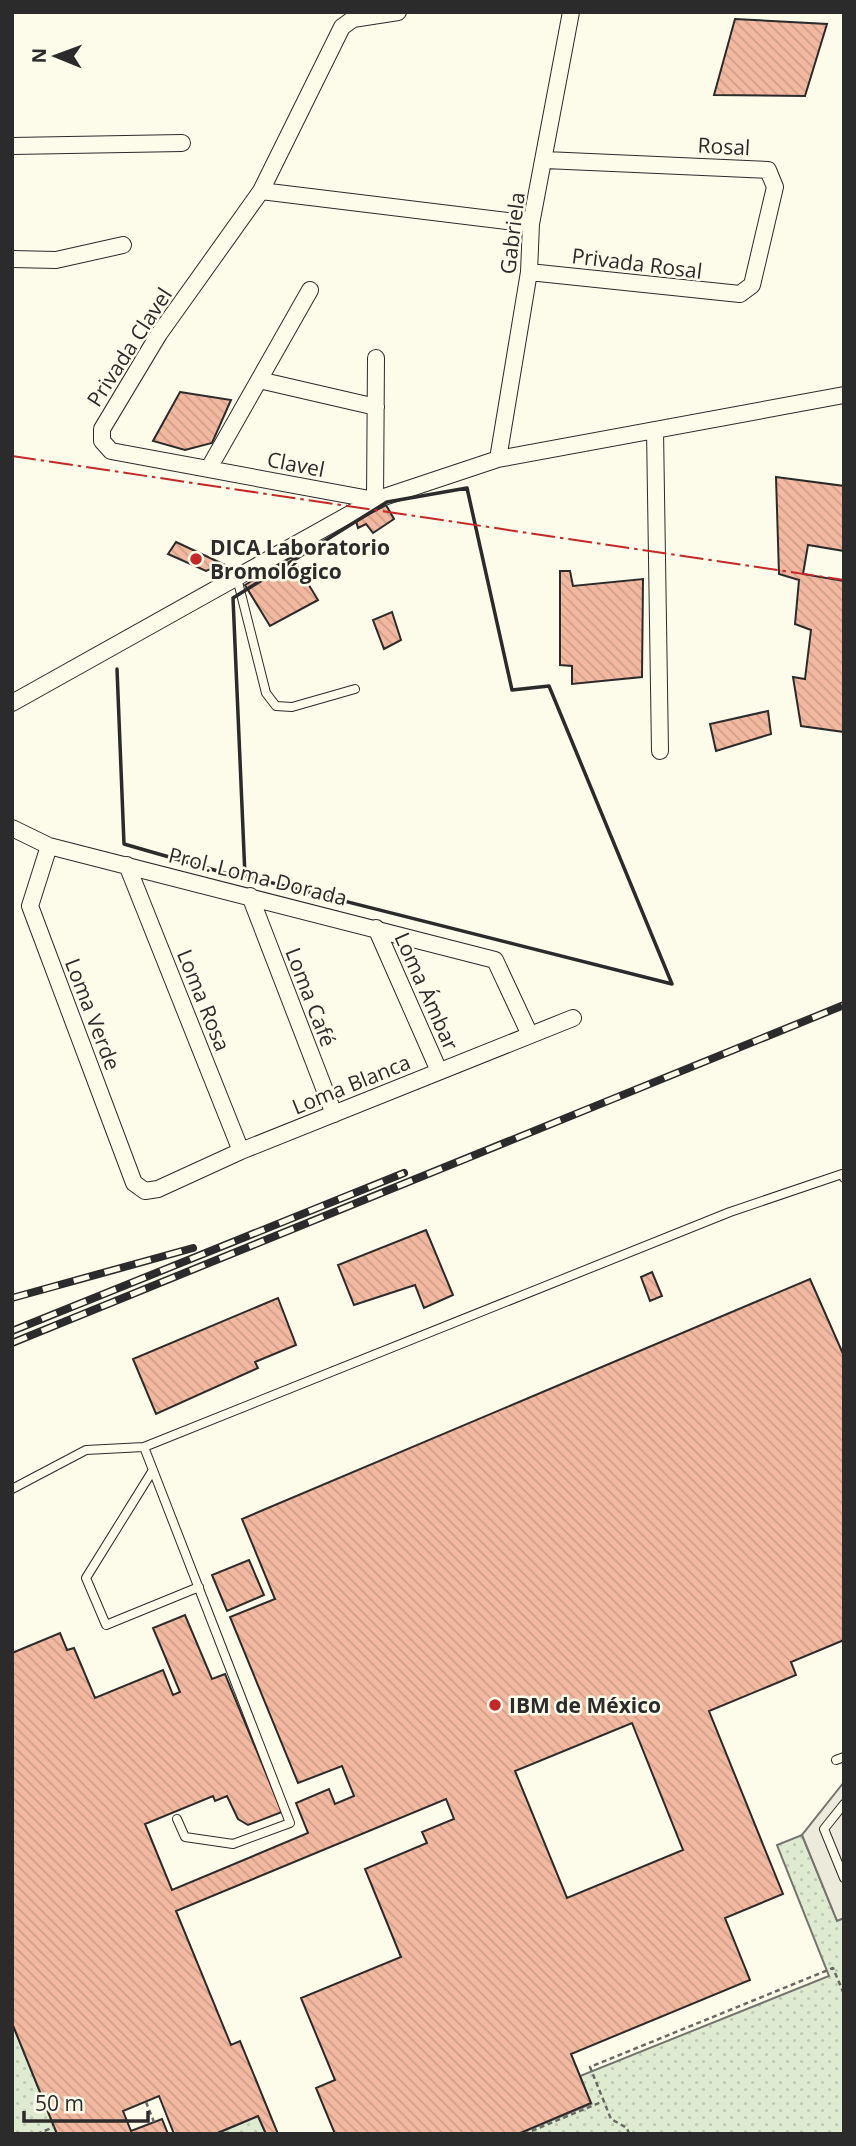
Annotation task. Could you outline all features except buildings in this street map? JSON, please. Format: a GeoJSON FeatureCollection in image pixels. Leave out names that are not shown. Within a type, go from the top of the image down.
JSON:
{"type":"FeatureCollection","features":[{"type":"Feature","properties":{"kind":"street","name":"Privada Clavel"},"geometry":{"type":"LineString","coordinates":[[209,468],[111,451],[102,441],[102,429],[159,334],[261,191],[342,27],[353,19],[398,12]]}},
{"type":"Feature","properties":{"kind":"street","name":"Gabriela"},"geometry":{"type":"LineString","coordinates":[[498,459],[529,272],[531,224],[571,12]]}},
{"type":"Feature","properties":{"kind":"street"},"geometry":{"type":"LineString","coordinates":[[12,146],[183,144]]}},
{"type":"Feature","properties":{"kind":"street","name":"Rosal"},"geometry":{"type":"LineString","coordinates":[[545,160],[768,170],[775,187],[752,285],[740,295]]}},
{"type":"Feature","properties":{"kind":"street"},"geometry":{"type":"LineString","coordinates":[[261,191],[531,224]]}},
{"type":"Feature","properties":{"kind":"street"},"geometry":{"type":"LineString","coordinates":[[12,259],[56,260],[123,245]]}},
{"type":"Feature","properties":{"kind":"street","name":"Privada Rosal"},"geometry":{"type":"LineString","coordinates":[[529,272],[740,295]]}},
{"type":"Feature","properties":{"kind":"street"},"geometry":{"type":"LineString","coordinates":[[209,468],[310,290]]}},
{"type":"Feature","properties":{"kind":"street"},"geometry":{"type":"LineString","coordinates":[[376,358],[376,500]]}},
{"type":"Feature","properties":{"kind":"street"},"geometry":{"type":"LineString","coordinates":[[259,380],[376,407]]}},
{"type":"Feature","properties":{"kind":"street"},"geometry":{"type":"LineString","coordinates":[[12,703],[376,500],[498,459],[844,395]]}},
{"type":"Feature","properties":{"kind":"street"},"geometry":{"type":"LineString","coordinates":[[655,430],[660,751]]}},
{"type":"Feature","properties":{"kind":"street","name":"Clavel"},"geometry":{"type":"LineString","coordinates":[[209,468],[376,500]]}},
{"type":"Feature","properties":{"kind":"street","name":"Prol. Loma Dorada"},"geometry":{"type":"LineString","coordinates":[[12,828],[49,846],[495,960],[530,1035]]}},
{"type":"Feature","properties":{"kind":"street","name":"Loma Verde"},"geometry":{"type":"LineString","coordinates":[[49,846],[30,906],[134,1183],[145,1191]]}},
{"type":"Feature","properties":{"kind":"street","name":"Loma Rosa"},"geometry":{"type":"LineString","coordinates":[[127,865],[241,1151]]}},
{"type":"Feature","properties":{"kind":"street","name":"Loma Café"},"geometry":{"type":"LineString","coordinates":[[250,896],[334,1114]]}},
{"type":"Feature","properties":{"kind":"street","name":"Loma Ámbar"},"geometry":{"type":"LineString","coordinates":[[376,928],[439,1071]]}},
{"type":"Feature","properties":{"kind":"street","name":"Loma Blanca"},"geometry":{"type":"LineString","coordinates":[[145,1191],[158,1189],[241,1151],[573,1018]]}},
{"type":"Feature","properties":{"kind":"lane"},"geometry":{"type":"LineString","coordinates":[[237,578],[266,693],[276,706],[292,707],[355,689]]}},
{"type":"Feature","properties":{"kind":"lane"},"geometry":{"type":"LineString","coordinates":[[12,1489],[86,1450],[144,1447],[730,1212],[843,1175]]}},
{"type":"Feature","properties":{"kind":"lane"},"geometry":{"type":"LineString","coordinates":[[144,1447],[290,1824],[233,1844],[185,1838],[177,1819]]}},
{"type":"Feature","properties":{"kind":"lane"},"geometry":{"type":"LineString","coordinates":[[153,1471],[86,1578],[106,1625],[199,1587]]}},
{"type":"Feature","properties":{"kind":"lane"},"geometry":{"type":"LineString","coordinates":[[844,1804],[824,1829],[844,1878]]}},
{"type":"Feature","properties":{"kind":"path"},"geometry":{"type":"LineString","coordinates":[[629,2134],[627,2128],[611,2119],[590,2067],[833,1968],[844,1994]]}},
{"type":"Feature","properties":{"kind":"path"},"geometry":{"type":"LineString","coordinates":[[524,2134],[604,2101]]}},
{"type":"Feature","properties":{"kind":"path"},"geometry":{"type":"LineString","coordinates":[[146,2102],[154,2122]]}},
{"type":"Feature","properties":{"kind":"path"},"geometry":{"type":"LineString","coordinates":[[37,2134],[54,2126]]}},
{"type":"Feature","properties":{"kind":"green space"},"geometry":{"type":"Polygon","coordinates":[[[802,1835],[837,1920],[844,1918],[844,2134],[518,2134],[591,2104],[580,2076],[829,1976],[777,1845],[802,1835]]]}},
{"type":"Feature","properties":{"kind":"green space"},"geometry":{"type":"Polygon","coordinates":[[[12,2023],[57,2134],[12,2134],[12,2023]]]}},
{"type":"Feature","properties":{"kind":"green space"},"geometry":{"type":"Polygon","coordinates":[[[258,2116],[266,2134],[216,2134],[258,2116]]]}},
{"type":"Feature","properties":{"kind":"shaded area"},"geometry":{"type":"Polygon","coordinates":[[[844,1782],[844,1918],[837,1921],[802,1835],[844,1782]]]}},
{"type":"Feature","properties":{"kind":"railway"},"geometry":{"type":"LineString","coordinates":[[12,1343],[844,1005]]}},
{"type":"Feature","properties":{"kind":"railway"},"geometry":{"type":"LineString","coordinates":[[12,1331],[404,1173]]}},
{"type":"Feature","properties":{"kind":"railway"},"geometry":{"type":"LineString","coordinates":[[12,1298],[193,1248]]}},
{"type":"Feature","properties":{"kind":"wall"},"geometry":{"type":"LineString","coordinates":[[467,488],[512,690],[549,686],[672,984],[245,876],[233,598],[387,502],[467,488]]}},
{"type":"Feature","properties":{"kind":"wall"},"geometry":{"type":"LineString","coordinates":[[117,669],[124,844],[242,878]]}},
{"type":"Feature","properties":{"kind":"power"},"geometry":{"type":"LineString","coordinates":[[12,456],[844,580]]}},
{"type":"Feature","properties":{"kind":"place","name":"DICA Laboratorio Bromológico"},"geometry":{"type":"Point","coordinates":[196,559]}},
{"type":"Feature","properties":{"kind":"place","name":"IBM de México"},"geometry":{"type":"Point","coordinates":[495,1705]}}]}
